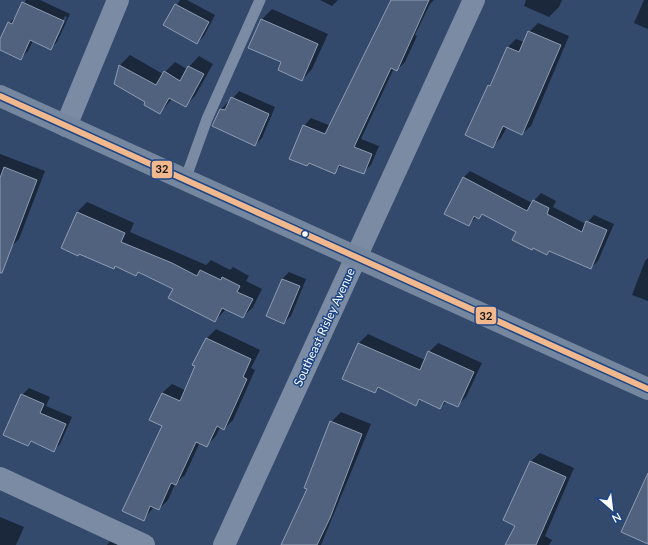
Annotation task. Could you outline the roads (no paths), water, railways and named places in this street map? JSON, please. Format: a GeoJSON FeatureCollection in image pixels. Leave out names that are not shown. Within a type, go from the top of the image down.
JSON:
{"type":"FeatureCollection","features":[{"type":"Feature","properties":{"kind":"main road"},"geometry":{"type":"LineString","coordinates":[[0,96],[648,389]]}},
{"type":"Feature","properties":{"kind":"street"},"geometry":{"type":"LineString","coordinates":[[66,126],[118,0]]}},
{"type":"Feature","properties":{"kind":"street","name":"Southeast Risley Avenue"},"geometry":{"type":"LineString","coordinates":[[224,545],[474,0]]}},
{"type":"Feature","properties":{"kind":"street"},"geometry":{"type":"LineString","coordinates":[[0,478],[144,545]]}},
{"type":"Feature","properties":{"kind":"lane"},"geometry":{"type":"LineString","coordinates":[[185,180],[207,119],[260,0]]}}]}
